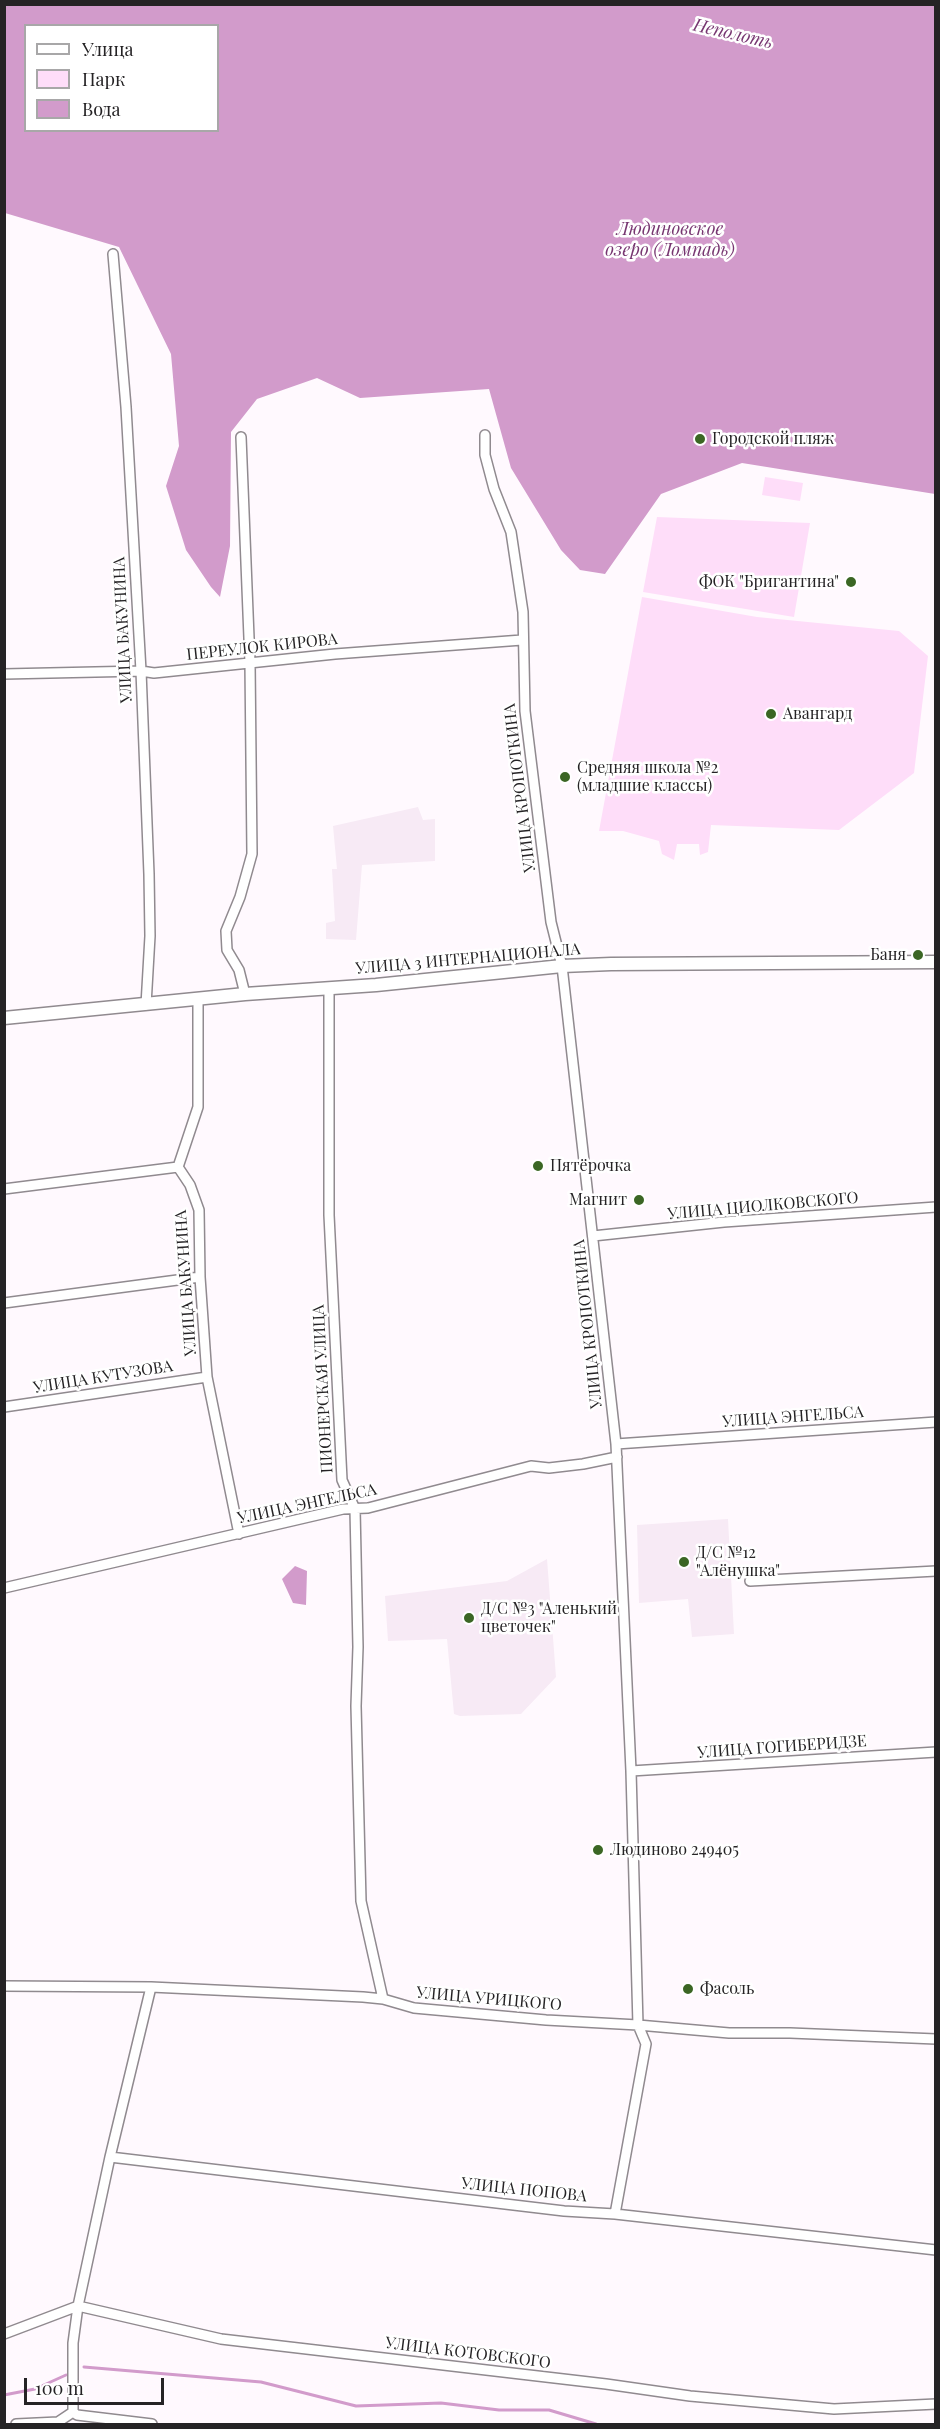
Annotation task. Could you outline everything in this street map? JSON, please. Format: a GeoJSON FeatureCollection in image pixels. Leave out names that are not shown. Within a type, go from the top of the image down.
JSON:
{"type":"FeatureCollection","features":[{"type":"Feature","properties":{"kind":"street","name":"УЛИЦА БАКУНИНА"},"geometry":{"type":"LineString","coordinates":[[113,254],[126,406],[141,670],[149,895],[146,1005]]}},
{"type":"Feature","properties":{"kind":"street","name":"УЛИЦА КРОПОТКИНА"},"geometry":{"type":"LineString","coordinates":[[485,435],[485,455],[494,489],[511,532],[523,612],[522,640],[527,728],[552,922],[562,966],[617,1457],[631,1771],[638,2025],[646,2043],[615,2214]]}},
{"type":"Feature","properties":{"kind":"street"},"geometry":{"type":"LineString","coordinates":[[241,437],[250,663],[252,854],[240,897],[226,931],[227,950],[239,970],[245,994]]}},
{"type":"Feature","properties":{"kind":"street","name":"ПЕРЕУЛОК КИРОВА"},"geometry":{"type":"LineString","coordinates":[[4,674],[141,670],[154,673],[335,654],[522,640]]}},
{"type":"Feature","properties":{"kind":"street","name":"УЛИЦА 3 ИНТЕРНАЦИОНАЛА"},"geometry":{"type":"LineString","coordinates":[[4,1018],[562,966],[936,962]]}},
{"type":"Feature","properties":{"kind":"street","name":"ПИОНЕРСКАЯ УЛИЦА"},"geometry":{"type":"LineString","coordinates":[[329,989],[328,1215],[342,1480],[355,1509],[358,1647],[356,1706],[361,1901],[383,1999]]}},
{"type":"Feature","properties":{"kind":"street"},"geometry":{"type":"LineString","coordinates":[[4,1189],[178,1167],[198,1107],[198,999]]}},
{"type":"Feature","properties":{"kind":"street","name":"УЛИЦА БАКУНИНА"},"geometry":{"type":"LineString","coordinates":[[178,1167],[190,1185],[199,1210],[200,1277],[207,1377],[239,1534]]}},
{"type":"Feature","properties":{"kind":"street","name":"УЛИЦА ЦИОЛКОВСКОГО"},"geometry":{"type":"LineString","coordinates":[[593,1236],[724,1222],[936,1207]]}},
{"type":"Feature","properties":{"kind":"street"},"geometry":{"type":"LineString","coordinates":[[4,1303],[200,1277]]}},
{"type":"Feature","properties":{"kind":"street","name":"УЛИЦА КУТУЗОВА"},"geometry":{"type":"LineString","coordinates":[[4,1407],[207,1377]]}},
{"type":"Feature","properties":{"kind":"street","name":"УЛИЦА ЭНГЕЛЬСА"},"geometry":{"type":"LineString","coordinates":[[616,1444],[936,1422]]}},
{"type":"Feature","properties":{"kind":"street","name":"УЛИЦА ЭНГЕЛЬСА"},"geometry":{"type":"LineString","coordinates":[[4,1588],[343,1509],[355,1509],[531,1466],[549,1468],[617,1457]]}},
{"type":"Feature","properties":{"kind":"street"},"geometry":{"type":"LineString","coordinates":[[750,1581],[936,1571]]}},
{"type":"Feature","properties":{"kind":"street","name":"УЛИЦА ГОГИБЕРИДЗЕ"},"geometry":{"type":"LineString","coordinates":[[631,1771],[936,1752]]}},
{"type":"Feature","properties":{"kind":"street","name":"УЛИЦА УРИЦКОГО"},"geometry":{"type":"LineString","coordinates":[[4,1986],[151,1987],[383,1999],[414,2008],[546,2020],[729,2033],[790,2033],[936,2040]]}},
{"type":"Feature","properties":{"kind":"street"},"geometry":{"type":"LineString","coordinates":[[73,2412],[73,2343],[78,2306],[110,2157],[151,1987]]}},
{"type":"Feature","properties":{"kind":"street","name":"УЛИЦА ПОПОВА"},"geometry":{"type":"LineString","coordinates":[[110,2157],[564,2211],[615,2214],[936,2250]]}},
{"type":"Feature","properties":{"kind":"street"},"geometry":{"type":"LineString","coordinates":[[4,2334],[78,2306]]}},
{"type":"Feature","properties":{"kind":"street","name":"УЛИЦА КОТОВСКОГО"},"geometry":{"type":"LineString","coordinates":[[78,2306],[221,2339],[690,2396],[834,2409],[936,2404]]}},
{"type":"Feature","properties":{"kind":"street"},"geometry":{"type":"LineString","coordinates":[[16,2424],[58,2422],[73,2412]]}},
{"type":"Feature","properties":{"kind":"street"},"geometry":{"type":"LineString","coordinates":[[73,2412],[76,2415],[152,2424]]}},
{"type":"Feature","properties":{"kind":"shaded area"},"geometry":{"type":"Polygon","coordinates":[[[418,807],[423,820],[435,819],[435,861],[362,865],[356,940],[326,939],[326,923],[335,921],[332,869],[337,869],[333,826],[418,807]]]}},
{"type":"Feature","properties":{"kind":"shaded area","name":"Д/С №12 \"Алёнушка\""},"geometry":{"type":"Polygon","coordinates":[[[728,1519],[734,1634],[692,1637],[688,1599],[639,1603],[637,1525],[728,1519]]]}},
{"type":"Feature","properties":{"kind":"shaded area","name":"Д/С №3 \"Аленький цветочек\""},"geometry":{"type":"Polygon","coordinates":[[[547,1559],[556,1677],[521,1714],[460,1716],[454,1714],[447,1639],[388,1641],[385,1596],[507,1581],[547,1559]]]}},
{"type":"Feature","properties":{"kind":"green space"},"geometry":{"type":"Polygon","coordinates":[[[765,477],[803,483],[800,501],[762,495],[765,477]]]}},
{"type":"Feature","properties":{"kind":"green space"},"geometry":{"type":"Polygon","coordinates":[[[657,517],[810,523],[794,617],[643,592],[657,517]]]}},
{"type":"Feature","properties":{"kind":"green space","name":"Авангард"},"geometry":{"type":"Polygon","coordinates":[[[642,597],[757,617],[899,631],[928,656],[914,773],[839,830],[711,825],[708,852],[700,855],[699,844],[677,844],[674,860],[662,854],[659,841],[623,831],[599,831],[642,597]]]}},
{"type":"Feature","properties":{"kind":"water","name":"Людиновское озеро (Ломпадь)"},"geometry":{"type":"Polygon","coordinates":[[[4,5],[935,5],[935,494],[742,463],[661,494],[605,574],[580,570],[561,550],[511,468],[489,389],[360,398],[317,378],[257,399],[231,432],[230,546],[220,597],[186,550],[166,486],[179,446],[171,354],[119,247],[5,213],[4,5]]]}},
{"type":"Feature","properties":{"kind":"water"},"geometry":{"type":"Polygon","coordinates":[[[295,1566],[307,1571],[306,1605],[293,1603],[282,1579],[295,1566]]]}},
{"type":"Feature","properties":{"kind":"waterway"},"geometry":{"type":"LineString","coordinates":[[84,2367],[261,2382],[356,2406],[441,2403],[499,2410],[549,2410],[596,2424]]}},
{"type":"Feature","properties":{"kind":"waterway"},"geometry":{"type":"LineString","coordinates":[[4,2395],[35,2389],[66,2375]]}},
{"type":"Feature","properties":{"kind":"place","name":"Городской пляж"},"geometry":{"type":"Point","coordinates":[700,439]}},
{"type":"Feature","properties":{"kind":"place","name":"ФОК \"Бригантина\""},"geometry":{"type":"Point","coordinates":[851,582]}},
{"type":"Feature","properties":{"kind":"place","name":"Авангард"},"geometry":{"type":"Point","coordinates":[771,714]}},
{"type":"Feature","properties":{"kind":"place","name":"Средняя школа №2 (младшие классы)"},"geometry":{"type":"Point","coordinates":[565,777]}},
{"type":"Feature","properties":{"kind":"place","name":"Баня"},"geometry":{"type":"Point","coordinates":[918,955]}},
{"type":"Feature","properties":{"kind":"place","name":"Пятёрочка"},"geometry":{"type":"Point","coordinates":[538,1166]}},
{"type":"Feature","properties":{"kind":"place","name":"Магнит"},"geometry":{"type":"Point","coordinates":[639,1200]}},
{"type":"Feature","properties":{"kind":"place","name":"Д/С №12 \"Алёнушка\""},"geometry":{"type":"Point","coordinates":[684,1562]}},
{"type":"Feature","properties":{"kind":"place","name":"Д/С №3 \"Аленький цветочек\""},"geometry":{"type":"Point","coordinates":[469,1618]}},
{"type":"Feature","properties":{"kind":"place","name":"Людиново 249405"},"geometry":{"type":"Point","coordinates":[598,1850]}},
{"type":"Feature","properties":{"kind":"place","name":"Фасоль"},"geometry":{"type":"Point","coordinates":[688,1989]}},
{"type":"Feature","properties":{"kind":"water label","name":"Неполоть"},"geometry":{"type":"Point","coordinates":[733,34]}}]}
